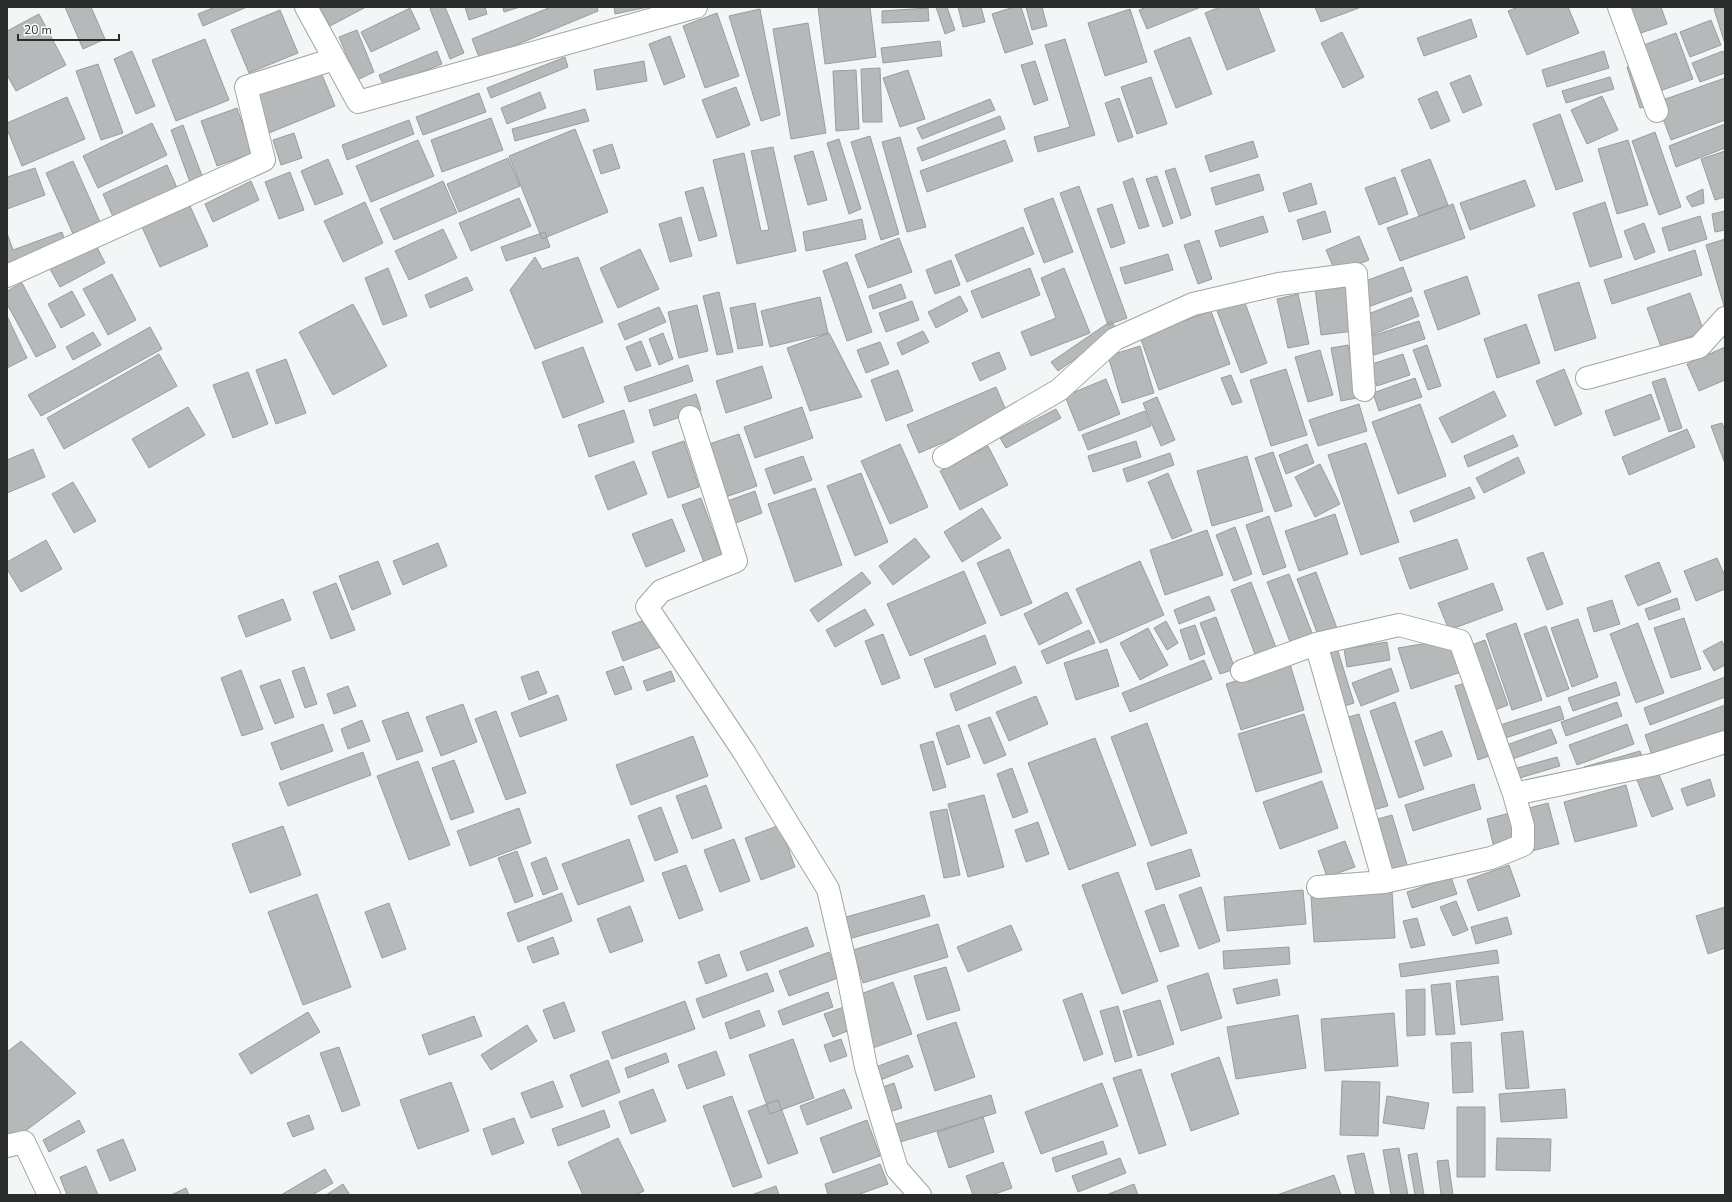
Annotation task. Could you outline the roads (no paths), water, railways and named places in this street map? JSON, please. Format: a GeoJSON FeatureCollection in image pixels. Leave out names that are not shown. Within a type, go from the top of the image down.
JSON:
{"type":"FeatureCollection","features":[{"type":"Feature","properties":{"kind":"street"},"geometry":{"type":"LineString","coordinates":[[306,7],[358,102],[696,7]]}},
{"type":"Feature","properties":{"kind":"street"},"geometry":{"type":"LineString","coordinates":[[1619,7],[1657,111]]}},
{"type":"Feature","properties":{"kind":"street"},"geometry":{"type":"LineString","coordinates":[[7,276],[264,160],[246,87],[334,59]]}},
{"type":"Feature","properties":{"kind":"street"},"geometry":{"type":"LineString","coordinates":[[944,457],[1059,390],[1115,339],[1193,304],[1279,284],[1356,274],[1364,390]]}},
{"type":"Feature","properties":{"kind":"street"},"geometry":{"type":"LineString","coordinates":[[1587,378],[1699,347],[1725,318]]}},
{"type":"Feature","properties":{"kind":"street"},"geometry":{"type":"LineString","coordinates":[[690,417],[736,561],[661,591],[647,607],[744,752],[828,889],[847,971],[866,1067],[892,1155],[897,1170],[920,1195]]}},
{"type":"Feature","properties":{"kind":"street"},"geometry":{"type":"LineString","coordinates":[[1242,671],[1316,644],[1399,625],[1460,642],[1514,794],[1523,826],[1523,845],[1491,858],[1384,882],[1318,887]]}},
{"type":"Feature","properties":{"kind":"street"},"geometry":{"type":"LineString","coordinates":[[1316,644],[1384,882]]}},
{"type":"Feature","properties":{"kind":"street"},"geometry":{"type":"LineString","coordinates":[[1514,794],[1656,764],[1725,742]]}},
{"type":"Feature","properties":{"kind":"street"},"geometry":{"type":"LineString","coordinates":[[7,1146],[24,1142],[49,1195]]}}]}
